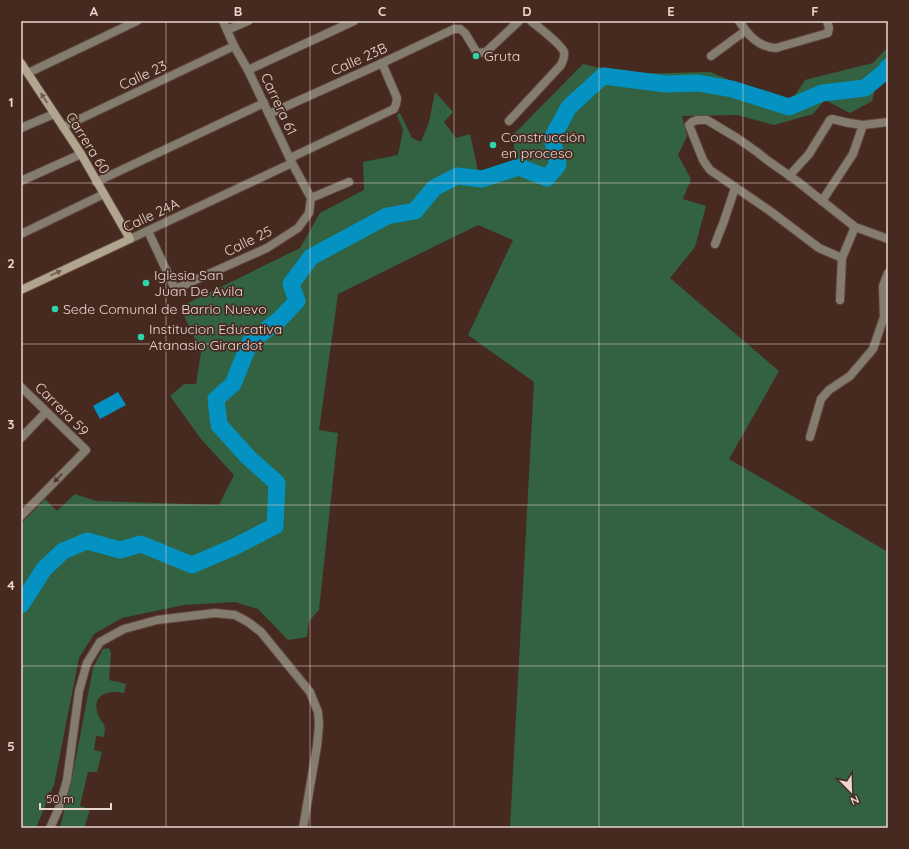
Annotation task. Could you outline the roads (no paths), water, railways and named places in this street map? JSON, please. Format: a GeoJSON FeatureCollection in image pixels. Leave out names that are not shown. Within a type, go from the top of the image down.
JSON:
{"type":"FeatureCollection","features":[{"type":"Feature","properties":{"kind":"main road","name":"Carrera 60"},"geometry":{"type":"LineString","coordinates":[[21,63],[80,154],[130,239]]}},
{"type":"Feature","properties":{"kind":"main road","name":"Calle 24A"},"geometry":{"type":"LineString","coordinates":[[21,290],[130,239]]}},
{"type":"Feature","properties":{"kind":"street"},"geometry":{"type":"LineString","coordinates":[[28,73],[137,21]]}},
{"type":"Feature","properties":{"kind":"street","name":"Carrera 61"},"geometry":{"type":"LineString","coordinates":[[223,21],[234,46],[248,70],[311,198]]}},
{"type":"Feature","properties":{"kind":"street"},"geometry":{"type":"LineString","coordinates":[[227,30],[248,21]]}},
{"type":"Feature","properties":{"kind":"street"},"geometry":{"type":"LineString","coordinates":[[248,70],[354,21]]}},
{"type":"Feature","properties":{"kind":"street","name":"Calle 23B"},"geometry":{"type":"LineString","coordinates":[[269,114],[454,29],[460,29],[464,33],[478,53],[486,52],[519,21]]}},
{"type":"Feature","properties":{"kind":"street"},"geometry":{"type":"LineString","coordinates":[[509,121],[561,65],[564,59],[564,53],[561,47],[531,21]]}},
{"type":"Feature","properties":{"kind":"street"},"geometry":{"type":"LineString","coordinates":[[739,21],[745,31],[767,48],[776,48],[828,33],[828,21]]}},
{"type":"Feature","properties":{"kind":"street"},"geometry":{"type":"LineString","coordinates":[[711,56],[745,31]]}},
{"type":"Feature","properties":{"kind":"street","name":"Calle 23"},"geometry":{"type":"LineString","coordinates":[[63,127],[234,46]]}},
{"type":"Feature","properties":{"kind":"street"},"geometry":{"type":"LineString","coordinates":[[291,160],[394,109],[397,98],[382,63]]}},
{"type":"Feature","properties":{"kind":"street"},"geometry":{"type":"LineString","coordinates":[[96,182],[264,103]]}},
{"type":"Feature","properties":{"kind":"street"},"geometry":{"type":"LineString","coordinates":[[21,128],[54,114]]}},
{"type":"Feature","properties":{"kind":"street"},"geometry":{"type":"LineString","coordinates":[[789,176],[809,154],[830,120],[832,119],[863,125],[888,122]]}},
{"type":"Feature","properties":{"kind":"street"},"geometry":{"type":"LineString","coordinates":[[842,258],[819,248],[770,211],[710,170],[703,160],[689,125],[698,120],[707,120],[736,138],[789,176],[855,227],[888,239]]}},
{"type":"Feature","properties":{"kind":"street"},"geometry":{"type":"LineString","coordinates":[[822,201],[853,154],[863,125]]}},
{"type":"Feature","properties":{"kind":"street"},"geometry":{"type":"LineString","coordinates":[[21,181],[80,154]]}},
{"type":"Feature","properties":{"kind":"street","name":"Calle 24A"},"geometry":{"type":"LineString","coordinates":[[130,239],[291,160]]}},
{"type":"Feature","properties":{"kind":"street"},"geometry":{"type":"LineString","coordinates":[[311,198],[350,182]]}},
{"type":"Feature","properties":{"kind":"street"},"geometry":{"type":"LineString","coordinates":[[715,244],[735,188]]}},
{"type":"Feature","properties":{"kind":"street"},"geometry":{"type":"LineString","coordinates":[[21,234],[104,194]]}},
{"type":"Feature","properties":{"kind":"street","name":"Calle 25"},"geometry":{"type":"LineString","coordinates":[[148,231],[175,289],[267,248],[298,228],[309,213],[311,198]]}},
{"type":"Feature","properties":{"kind":"street"},"geometry":{"type":"LineString","coordinates":[[840,300],[842,258],[855,227]]}},
{"type":"Feature","properties":{"kind":"street"},"geometry":{"type":"LineString","coordinates":[[810,437],[821,399],[829,390],[850,376],[873,349],[884,317],[883,286],[888,274]]}},
{"type":"Feature","properties":{"kind":"street","name":"Carrera 59"},"geometry":{"type":"LineString","coordinates":[[21,387],[86,450],[21,516]]}},
{"type":"Feature","properties":{"kind":"street"},"geometry":{"type":"LineString","coordinates":[[21,438],[46,412]]}},
{"type":"Feature","properties":{"kind":"street"},"geometry":{"type":"LineString","coordinates":[[50,828],[59,808],[67,780],[80,691],[87,663],[100,642],[124,629],[157,620],[215,612],[235,615],[248,622],[261,632],[310,692],[318,712],[319,725],[317,746],[303,828]]}},
{"type":"Feature","properties":{"kind":"water"},"geometry":{"type":"Polygon","coordinates":[[[118,392],[126,405],[100,419],[93,406],[118,392]]]}},
{"type":"Feature","properties":{"kind":"waterway"},"geometry":{"type":"LineString","coordinates":[[21,605],[44,569],[63,551],[87,541],[120,550],[141,544],[192,565],[234,547],[275,526],[277,483],[248,457],[219,425],[216,399],[233,384],[250,342],[279,320],[297,301],[291,284],[311,257],[387,216],[415,211],[434,188],[457,176],[482,179],[519,167],[547,178],[558,165],[552,138],[569,107],[603,76],[666,84],[698,83],[732,89],[789,107],[822,93],[865,88],[887,70],[888,67]]}},
{"type":"Feature","properties":{"kind":"place","name":"Gruta"},"geometry":{"type":"Point","coordinates":[476,56]}},
{"type":"Feature","properties":{"kind":"place","name":"Construcción en proceso"},"geometry":{"type":"Point","coordinates":[493,145]}},
{"type":"Feature","properties":{"kind":"place","name":"Iglesia San Juan De Avila"},"geometry":{"type":"Point","coordinates":[146,283]}},
{"type":"Feature","properties":{"kind":"place","name":"Sede Comunal de Barrio Nuevo"},"geometry":{"type":"Point","coordinates":[55,309]}},
{"type":"Feature","properties":{"kind":"place","name":"Institucion Educativa Atanasio Girardot"},"geometry":{"type":"Point","coordinates":[141,337]}}]}
